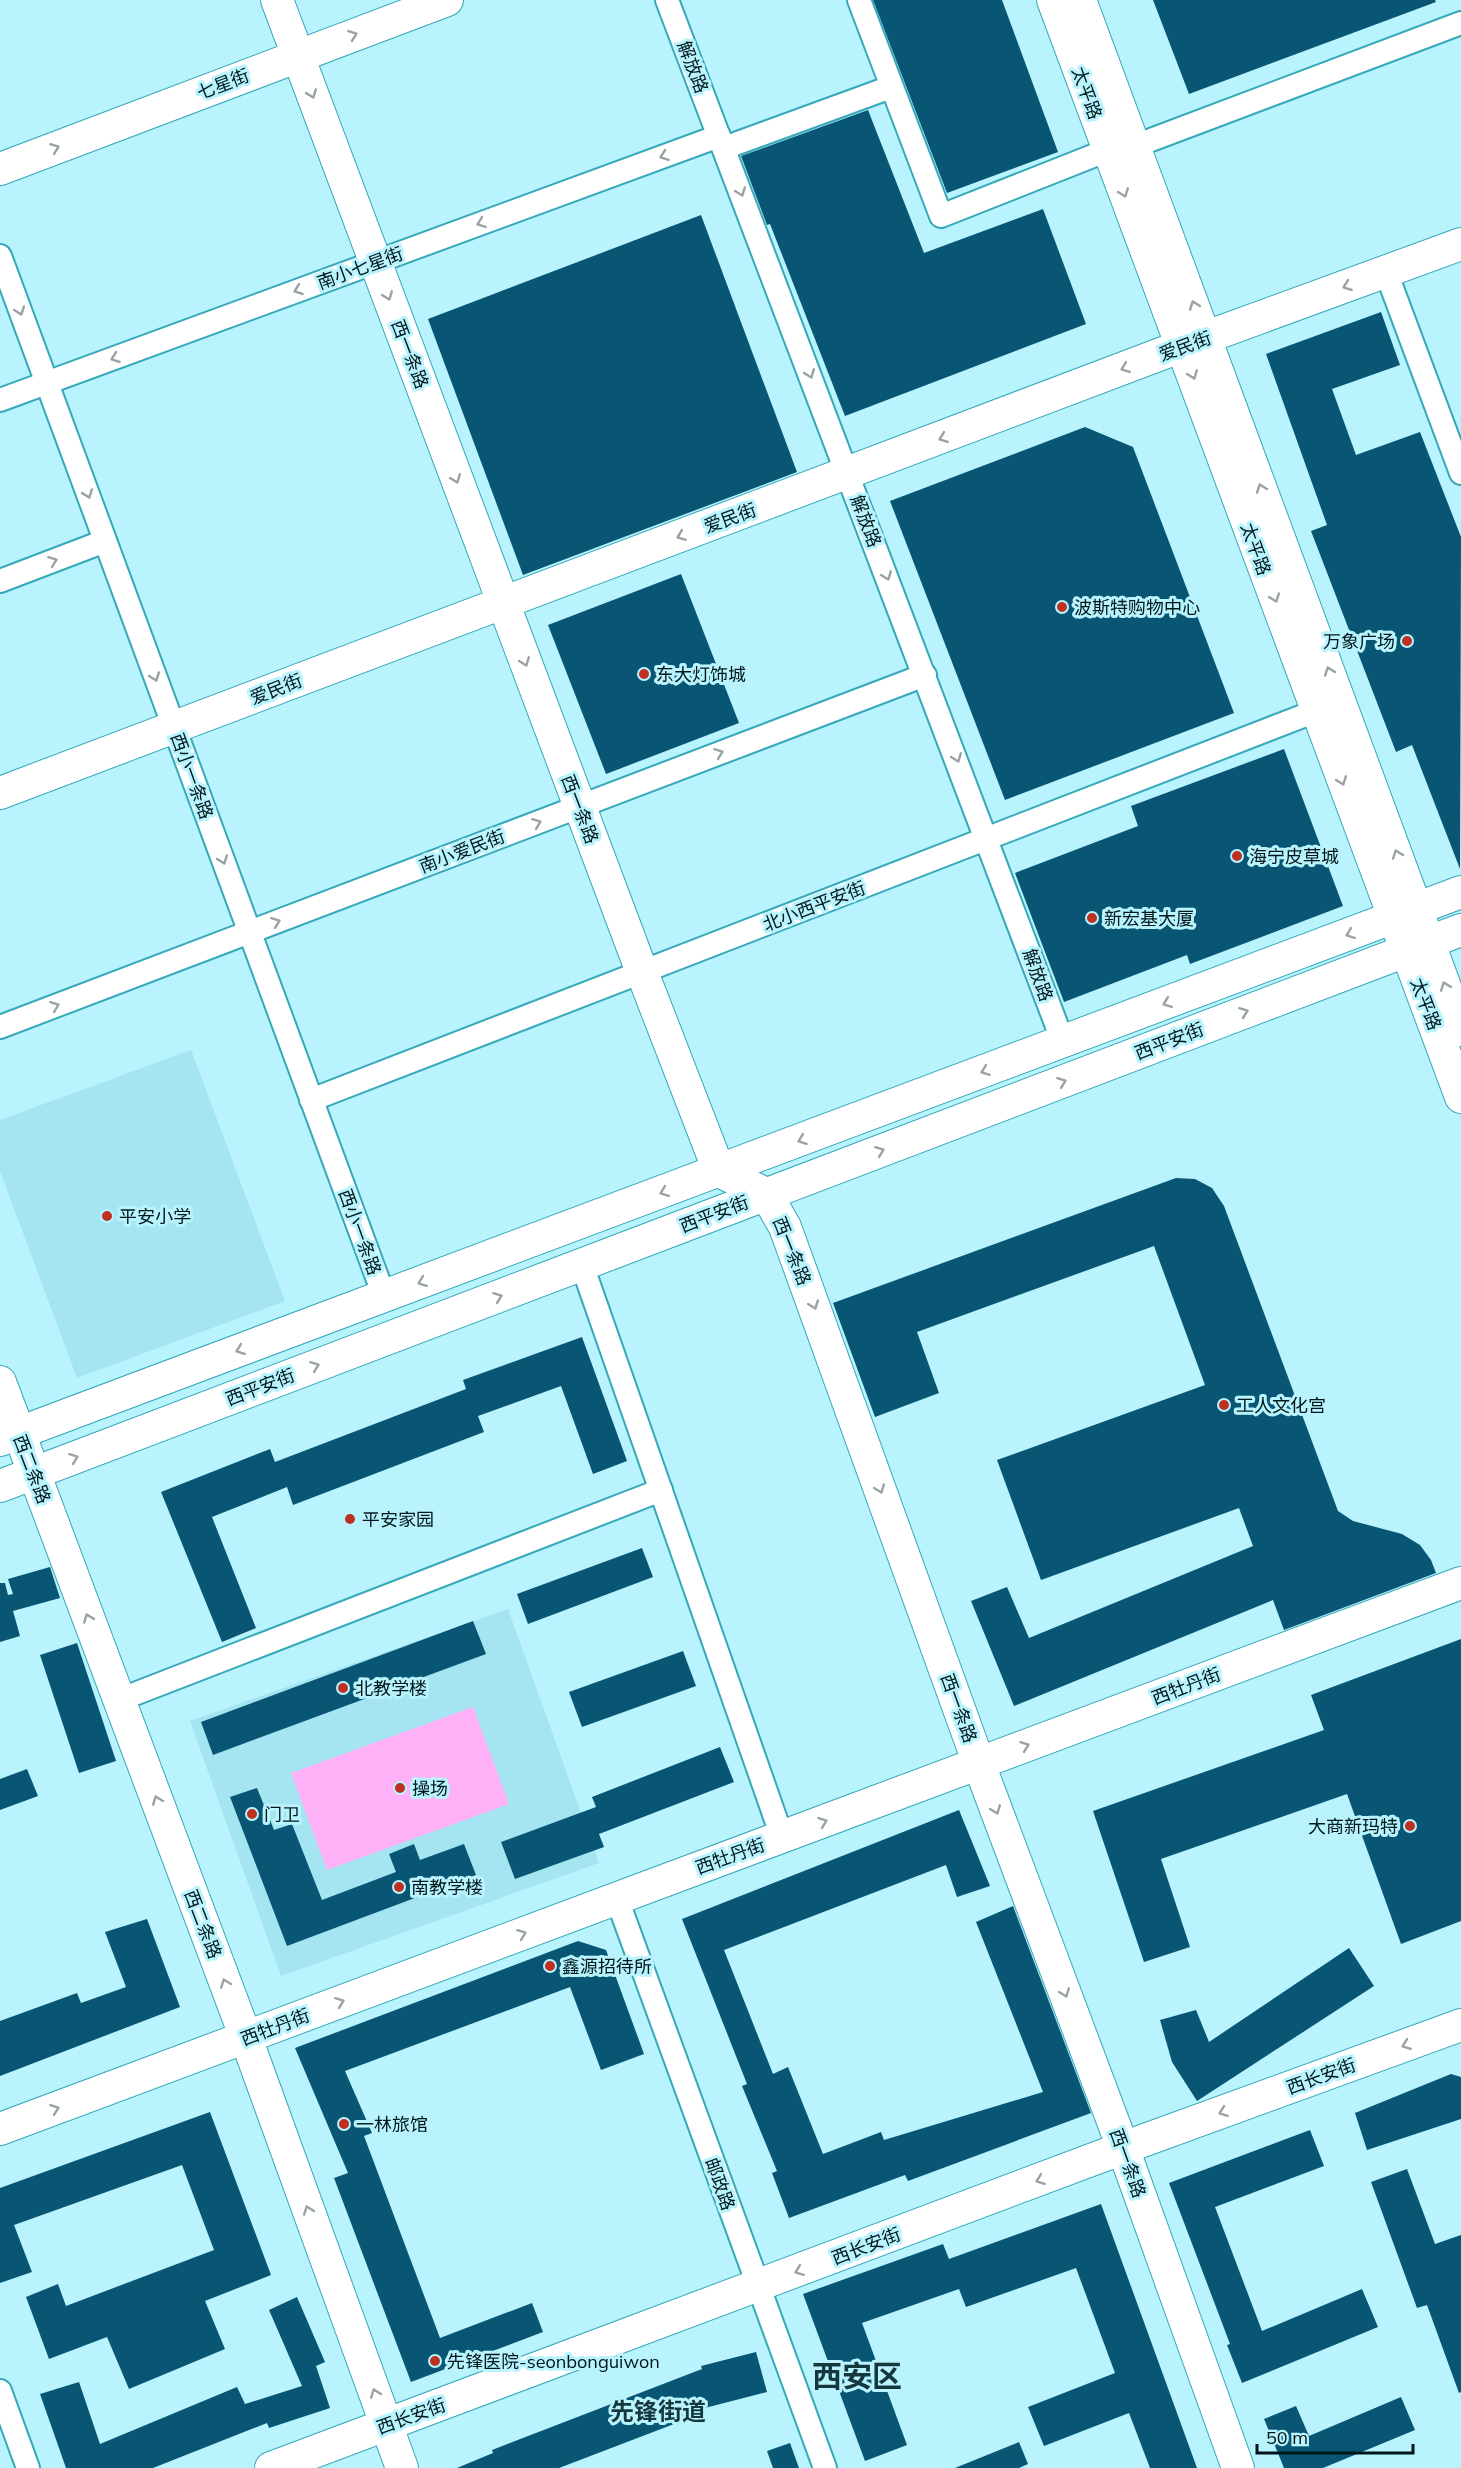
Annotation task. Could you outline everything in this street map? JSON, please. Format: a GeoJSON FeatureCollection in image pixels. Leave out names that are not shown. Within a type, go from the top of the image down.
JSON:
{"type":"FeatureCollection","features":[{"type":"Feature","properties":{"kind":"street","name":"西一条路"},"geometry":{"type":"LineString","coordinates":[[277,0],[579,807],[719,1171],[766,1194],[785,1227],[979,1764],[1123,2148],[1238,2468]]}},
{"type":"Feature","properties":{"kind":"street","name":"七星街"},"geometry":{"type":"LineString","coordinates":[[0,169],[447,0]]}},
{"type":"Feature","properties":{"kind":"street","name":"解放路"},"geometry":{"type":"LineString","coordinates":[[667,0],[1063,1042]]}},
{"type":"Feature","properties":{"kind":"street"},"geometry":{"type":"LineString","coordinates":[[859,0],[942,216],[1461,23]]}},
{"type":"Feature","properties":{"kind":"street","name":"太平路"},"geometry":{"type":"LineString","coordinates":[[1053,0],[1121,148],[1194,342],[1417,946],[1461,1097]]}},
{"type":"Feature","properties":{"kind":"street","name":"太平路"},"geometry":{"type":"LineString","coordinates":[[1080,0],[1121,148]]}},
{"type":"Feature","properties":{"kind":"street","name":"南小七星街"},"geometry":{"type":"LineString","coordinates":[[0,400],[375,262],[722,142],[891,87]]}},
{"type":"Feature","properties":{"kind":"street","name":"爱民街"},"geometry":{"type":"LineString","coordinates":[[0,793],[1194,342],[1461,244]]}},
{"type":"Feature","properties":{"kind":"street","name":"西小一条路"},"geometry":{"type":"LineString","coordinates":[[0,256],[384,1296]]}},
{"type":"Feature","properties":{"kind":"street"},"geometry":{"type":"LineString","coordinates":[[1386,272],[1461,473]]}},
{"type":"Feature","properties":{"kind":"street","name":"太平路"},"geometry":{"type":"LineString","coordinates":[[1194,342],[1316,711],[1405,914]]}},
{"type":"Feature","properties":{"kind":"street"},"geometry":{"type":"LineString","coordinates":[[0,581],[105,541]]}},
{"type":"Feature","properties":{"kind":"street","name":"南小爱民街"},"geometry":{"type":"LineString","coordinates":[[0,1027],[925,675]]}},
{"type":"Feature","properties":{"kind":"street","name":"北小西平安街"},"geometry":{"type":"LineString","coordinates":[[311,1100],[1316,711]]}},
{"type":"Feature","properties":{"kind":"street","name":"西平安街"},"geometry":{"type":"LineString","coordinates":[[9,1437],[1461,892]]}},
{"type":"Feature","properties":{"kind":"street","name":"西平安街"},"geometry":{"type":"LineString","coordinates":[[0,1486],[1461,930]]}},
{"type":"Feature","properties":{"kind":"street","name":"太平路"},"geometry":{"type":"LineString","coordinates":[[1417,946],[1461,1030]]}},
{"type":"Feature","properties":{"kind":"street"},"geometry":{"type":"LineString","coordinates":[[582,1265],[782,1837]]}},
{"type":"Feature","properties":{"kind":"street","name":"西二条路"},"geometry":{"type":"LineString","coordinates":[[0,1382],[9,1437],[34,1473],[246,2038],[402,2468]]}},
{"type":"Feature","properties":{"kind":"street"},"geometry":{"type":"LineString","coordinates":[[119,1700],[661,1490]]}},
{"type":"Feature","properties":{"kind":"street","name":"西牡丹街"},"geometry":{"type":"LineString","coordinates":[[0,2129],[1461,1583]]}},
{"type":"Feature","properties":{"kind":"street","name":"邮政路"},"geometry":{"type":"LineString","coordinates":[[617,1899],[825,2468]]}},
{"type":"Feature","properties":{"kind":"street","name":"西长安街"},"geometry":{"type":"LineString","coordinates":[[271,2468],[1123,2148],[1461,2025]]}},
{"type":"Feature","properties":{"kind":"street"},"geometry":{"type":"LineString","coordinates":[[0,2391],[28,2468]]}},
{"type":"Feature","properties":{"kind":"shaded area"},"geometry":{"type":"Polygon","coordinates":[[[191,1050],[285,1301],[77,1378],[0,1171],[0,1120],[191,1050]]]}},
{"type":"Feature","properties":{"kind":"shaded area"},"geometry":{"type":"Polygon","coordinates":[[[508,1609],[599,1863],[281,1976],[190,1721],[508,1609]]]}},
{"type":"Feature","properties":{"kind":"shaded area","name":"操场"},"geometry":{"type":"Polygon","coordinates":[[[473,1707],[509,1804],[327,1870],[291,1773],[473,1707]]]}},
{"type":"Feature","properties":{"kind":"building"},"geometry":{"type":"Polygon","coordinates":[[[873,0],[1002,0],[1058,152],[947,193],[873,0]]]}},
{"type":"Feature","properties":{"kind":"building"},"geometry":{"type":"Polygon","coordinates":[[[1153,0],[1435,0],[1436,2],[1189,94],[1153,0]]]}},
{"type":"Feature","properties":{"kind":"building"},"geometry":{"type":"Polygon","coordinates":[[[868,110],[924,253],[1043,209],[1086,324],[845,416],[741,156],[868,110]]]}},
{"type":"Feature","properties":{"kind":"building"},"geometry":{"type":"Polygon","coordinates":[[[701,215],[797,472],[523,575],[428,319],[701,215]]]}},
{"type":"Feature","properties":{"kind":"building","name":"万象广场"},"geometry":{"type":"Polygon","coordinates":[[[1381,312],[1400,365],[1332,389],[1356,455],[1420,432],[1461,537],[1460,869],[1412,745],[1396,752],[1311,531],[1327,525],[1266,354],[1381,312]]]}},
{"type":"Feature","properties":{"kind":"building","name":"波斯特购物中心"},"geometry":{"type":"Polygon","coordinates":[[[1085,427],[1133,447],[1234,713],[1005,800],[890,501],[1085,427]]]}},
{"type":"Feature","properties":{"kind":"building","name":"东大灯饰城"},"geometry":{"type":"Polygon","coordinates":[[[681,574],[739,723],[606,774],[548,625],[681,574]]]}},
{"type":"Feature","properties":{"kind":"building","name":"海宁皮草城"},"geometry":{"type":"Polygon","coordinates":[[[1284,749],[1343,906],[1190,964],[1187,955],[1064,1002],[1015,873],[1138,826],[1131,806],[1284,749]]]}},
{"type":"Feature","properties":{"kind":"building","name":"工人文化宫"},"geometry":{"type":"Polygon","coordinates":[[[1176,1178],[1195,1179],[1212,1188],[1224,1206],[1338,1511],[1353,1521],[1402,1534],[1420,1545],[1431,1560],[1436,1573],[1284,1630],[1273,1600],[1014,1706],[971,1601],[1007,1587],[1029,1638],[1253,1546],[1239,1508],[1041,1580],[997,1460],[1205,1385],[1154,1246],[917,1332],[939,1393],[875,1417],[833,1303],[1176,1178]]]}},
{"type":"Feature","properties":{"kind":"building"},"geometry":{"type":"Polygon","coordinates":[[[582,1337],[627,1461],[593,1474],[561,1386],[478,1416],[484,1432],[293,1505],[287,1487],[212,1517],[256,1628],[222,1642],[161,1492],[270,1449],[275,1462],[466,1389],[463,1380],[582,1337]]]}},
{"type":"Feature","properties":{"kind":"building"},"geometry":{"type":"Polygon","coordinates":[[[642,1548],[653,1577],[528,1624],[517,1594],[642,1548]]]}},
{"type":"Feature","properties":{"kind":"building"},"geometry":{"type":"Polygon","coordinates":[[[50,1567],[60,1598],[13,1611],[20,1636],[0,1642],[0,1583],[5,1583],[8,1595],[13,1594],[8,1579],[50,1567]]]}},
{"type":"Feature","properties":{"kind":"building","name":"北教学楼"},"geometry":{"type":"Polygon","coordinates":[[[473,1621],[486,1654],[213,1755],[201,1722],[473,1621]]]}},
{"type":"Feature","properties":{"kind":"building"},"geometry":{"type":"Polygon","coordinates":[[[1461,1639],[1461,1921],[1401,1944],[1347,1794],[1161,1859],[1190,1947],[1144,1962],[1093,1811],[1324,1730],[1311,1695],[1461,1639]]]}},
{"type":"Feature","properties":{"kind":"building"},"geometry":{"type":"Polygon","coordinates":[[[77,1643],[116,1761],[79,1773],[40,1655],[77,1643]]]}},
{"type":"Feature","properties":{"kind":"building"},"geometry":{"type":"Polygon","coordinates":[[[683,1651],[696,1686],[582,1727],[569,1692],[683,1651]]]}},
{"type":"Feature","properties":{"kind":"building"},"geometry":{"type":"Polygon","coordinates":[[[720,1747],[734,1782],[599,1834],[604,1847],[515,1879],[501,1842],[596,1807],[592,1797],[720,1747]]]}},
{"type":"Feature","properties":{"kind":"building"},"geometry":{"type":"Polygon","coordinates":[[[27,1769],[38,1796],[0,1810],[0,1779],[27,1769]]]}},
{"type":"Feature","properties":{"kind":"building","name":"南教学楼"},"geometry":{"type":"Polygon","coordinates":[[[257,1788],[274,1830],[292,1824],[322,1900],[396,1872],[389,1854],[414,1844],[420,1860],[464,1844],[476,1875],[287,1946],[230,1797],[257,1788]]]}},
{"type":"Feature","properties":{"kind":"building"},"geometry":{"type":"Polygon","coordinates":[[[959,1810],[990,1886],[957,1897],[946,1865],[724,1950],[773,2074],[788,2067],[823,2154],[881,2132],[884,2140],[1043,2092],[976,1922],[1013,1906],[1091,2113],[908,2181],[905,2175],[789,2218],[772,2173],[777,2171],[742,2086],[747,2084],[682,1919],[959,1810]]]}},
{"type":"Feature","properties":{"kind":"building"},"geometry":{"type":"Polygon","coordinates":[[[147,1919],[180,2007],[0,2076],[0,2021],[77,1993],[81,2003],[126,1987],[105,1932],[147,1919]]]}},
{"type":"Feature","properties":{"kind":"building"},"geometry":{"type":"Polygon","coordinates":[[[578,1941],[606,1950],[644,2054],[601,2070],[570,1987],[345,2071],[372,2133],[364,2136],[440,2338],[532,2303],[543,2332],[411,2382],[334,2178],[348,2173],[295,2048],[578,1941]]]}},
{"type":"Feature","properties":{"kind":"building"},"geometry":{"type":"Polygon","coordinates":[[[1349,1948],[1374,1986],[1197,2101],[1172,2062],[1160,2020],[1196,2010],[1209,2042],[1349,1948]]]}},
{"type":"Feature","properties":{"kind":"building"},"geometry":{"type":"Polygon","coordinates":[[[1451,2074],[1461,2077],[1461,2119],[1367,2150],[1355,2113],[1451,2074]]]}},
{"type":"Feature","properties":{"kind":"building"},"geometry":{"type":"Polygon","coordinates":[[[210,2112],[271,2275],[205,2301],[225,2349],[129,2389],[107,2337],[49,2359],[26,2297],[58,2284],[66,2306],[214,2250],[182,2165],[14,2225],[32,2272],[0,2283],[0,2188],[210,2112]]]}},
{"type":"Feature","properties":{"kind":"building"},"geometry":{"type":"Polygon","coordinates":[[[1310,2130],[1324,2166],[1215,2207],[1262,2331],[1362,2289],[1378,2327],[1242,2383],[1227,2345],[1230,2344],[1169,2183],[1310,2130]]]}},
{"type":"Feature","properties":{"kind":"building"},"geometry":{"type":"Polygon","coordinates":[[[1407,2169],[1435,2244],[1461,2235],[1461,2392],[1459,2393],[1427,2305],[1417,2308],[1371,2182],[1407,2169]]]}},
{"type":"Feature","properties":{"kind":"building"},"geometry":{"type":"Polygon","coordinates":[[[1101,2204],[1197,2468],[1150,2468],[1129,2413],[1044,2446],[1028,2407],[1115,2373],[1076,2268],[966,2307],[959,2289],[862,2323],[907,2445],[865,2461],[803,2294],[943,2244],[949,2259],[1101,2204]]]}},
{"type":"Feature","properties":{"kind":"building"},"geometry":{"type":"Polygon","coordinates":[[[297,2297],[325,2362],[316,2366],[330,2408],[269,2428],[267,2423],[153,2468],[66,2468],[40,2394],[79,2382],[100,2444],[237,2387],[245,2404],[302,2386],[269,2310],[297,2297]]]}},
{"type":"Feature","properties":{"kind":"building"},"geometry":{"type":"Polygon","coordinates":[[[756,2352],[767,2392],[693,2411],[695,2416],[559,2468],[457,2468],[493,2453],[492,2450],[702,2369],[701,2366],[756,2352]]]}},
{"type":"Feature","properties":{"kind":"building"},"geometry":{"type":"Polygon","coordinates":[[[1401,2397],[1415,2430],[1323,2468],[1284,2468],[1264,2419],[1296,2406],[1309,2436],[1401,2397]]]}},
{"type":"Feature","properties":{"kind":"building"},"geometry":{"type":"Polygon","coordinates":[[[1019,2442],[1028,2464],[1019,2468],[955,2468],[1019,2442]]]}},
{"type":"Feature","properties":{"kind":"building"},"geometry":{"type":"Polygon","coordinates":[[[790,2443],[799,2468],[773,2468],[767,2451],[790,2443]]]}},
{"type":"Feature","properties":{"kind":"place","name":"波斯特购物中心"},"geometry":{"type":"Point","coordinates":[1062,607]}},
{"type":"Feature","properties":{"kind":"place","name":"万象广场"},"geometry":{"type":"Point","coordinates":[1407,641]}},
{"type":"Feature","properties":{"kind":"place","name":"东大灯饰城"},"geometry":{"type":"Point","coordinates":[644,674]}},
{"type":"Feature","properties":{"kind":"place","name":"海宁皮草城"},"geometry":{"type":"Point","coordinates":[1237,856]}},
{"type":"Feature","properties":{"kind":"place","name":"新宏基大厦"},"geometry":{"type":"Point","coordinates":[1092,918]}},
{"type":"Feature","properties":{"kind":"place","name":"平安小学"},"geometry":{"type":"Point","coordinates":[107,1216]}},
{"type":"Feature","properties":{"kind":"place","name":"工人文化宫"},"geometry":{"type":"Point","coordinates":[1224,1405]}},
{"type":"Feature","properties":{"kind":"place","name":"平安家园"},"geometry":{"type":"Point","coordinates":[350,1519]}},
{"type":"Feature","properties":{"kind":"place","name":"北教学楼"},"geometry":{"type":"Point","coordinates":[343,1688]}},
{"type":"Feature","properties":{"kind":"place","name":"操场"},"geometry":{"type":"Point","coordinates":[400,1788]}},
{"type":"Feature","properties":{"kind":"place","name":"门卫"},"geometry":{"type":"Point","coordinates":[252,1814]}},
{"type":"Feature","properties":{"kind":"place","name":"大商新玛特"},"geometry":{"type":"Point","coordinates":[1410,1826]}},
{"type":"Feature","properties":{"kind":"place","name":"南教学楼"},"geometry":{"type":"Point","coordinates":[399,1887]}},
{"type":"Feature","properties":{"kind":"place","name":"鑫源招待所"},"geometry":{"type":"Point","coordinates":[550,1966]}},
{"type":"Feature","properties":{"kind":"place","name":"一林旅馆"},"geometry":{"type":"Point","coordinates":[344,2124]}},
{"type":"Feature","properties":{"kind":"place","name":"先锋医院-seonbonguiwon"},"geometry":{"type":"Point","coordinates":[435,2361]}},
{"type":"Feature","properties":{"kind":"district","name":"西安区"},"geometry":{"type":"Point","coordinates":[857,2376]}},
{"type":"Feature","properties":{"kind":"district","name":"先锋街道"},"geometry":{"type":"Point","coordinates":[658,2411]}}]}
